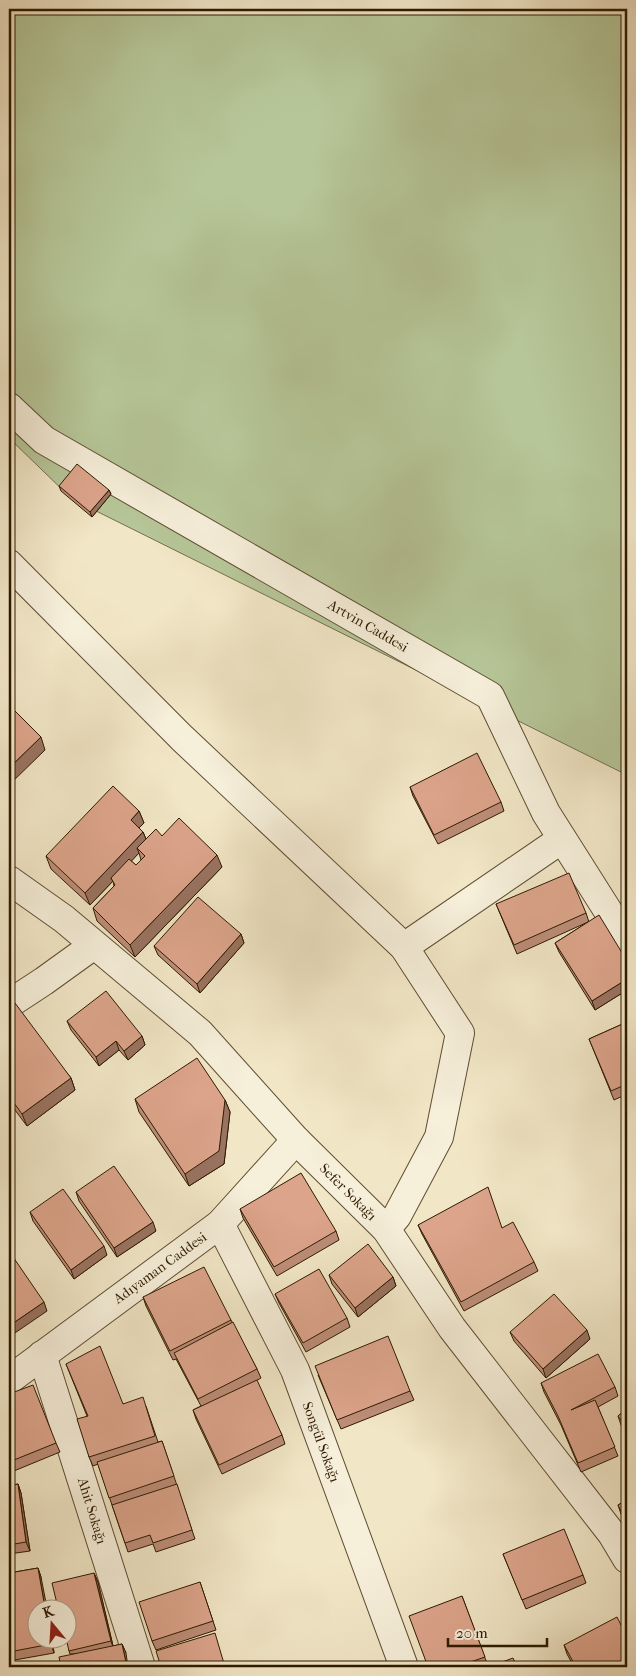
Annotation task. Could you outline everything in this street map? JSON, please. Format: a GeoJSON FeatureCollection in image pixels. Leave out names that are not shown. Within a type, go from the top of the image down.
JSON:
{"type":"FeatureCollection","features":[{"type":"Feature","properties":{"kind":"street","name":"Artvin Caddesi"},"geometry":{"type":"LineString","coordinates":[[9,406],[44,440],[490,696],[546,813],[627,940]]}},
{"type":"Feature","properties":{"kind":"street"},"geometry":{"type":"LineString","coordinates":[[9,564],[182,738],[404,947],[460,1033],[439,1137],[397,1216],[386,1229]]}},
{"type":"Feature","properties":{"kind":"street"},"geometry":{"type":"LineString","coordinates":[[404,947],[562,839]]}},
{"type":"Feature","properties":{"kind":"street","name":"Sefer Sokağı"},"geometry":{"type":"LineString","coordinates":[[9,880],[64,919],[200,1033],[296,1140],[386,1229],[452,1328],[612,1534],[627,1559]]}},
{"type":"Feature","properties":{"kind":"street"},"geometry":{"type":"LineString","coordinates":[[9,1004],[94,944]]}},
{"type":"Feature","properties":{"kind":"street","name":"Adıyaman Caddesi"},"geometry":{"type":"LineString","coordinates":[[9,1380],[220,1224],[296,1140]]}},
{"type":"Feature","properties":{"kind":"street","name":"Songül Sokağı"},"geometry":{"type":"LineString","coordinates":[[220,1224],[295,1370],[404,1667]]}},
{"type":"Feature","properties":{"kind":"street","name":"Ahit Sokağı"},"geometry":{"type":"LineString","coordinates":[[42,1355],[141,1667]]}},
{"type":"Feature","properties":{"kind":"green space"},"geometry":{"type":"Polygon","coordinates":[[[9,9],[627,9],[627,775],[72,499],[9,438],[9,9]]]}},
{"type":"Feature","properties":{"kind":"building"},"geometry":{"type":"Polygon","coordinates":[[[77,464],[109,490],[90,512],[59,486],[77,464]]]}},
{"type":"Feature","properties":{"kind":"building"},"geometry":{"type":"Polygon","coordinates":[[[9,705],[41,737],[9,768],[9,705]]]}},
{"type":"Feature","properties":{"kind":"building"},"geometry":{"type":"Polygon","coordinates":[[[477,753],[501,802],[434,835],[410,787],[477,753]]]}},
{"type":"Feature","properties":{"kind":"building"},"geometry":{"type":"Polygon","coordinates":[[[113,786],[139,811],[131,820],[143,832],[85,893],[46,856],[113,786]]]}},
{"type":"Feature","properties":{"kind":"building"},"geometry":{"type":"Polygon","coordinates":[[[179,818],[217,855],[130,945],[93,908],[115,885],[111,878],[129,859],[136,865],[145,856],[137,848],[156,829],[162,836],[179,818]]]}},
{"type":"Feature","properties":{"kind":"building"},"geometry":{"type":"Polygon","coordinates":[[[569,873],[586,913],[514,945],[496,904],[569,873]]]}},
{"type":"Feature","properties":{"kind":"building"},"geometry":{"type":"Polygon","coordinates":[[[198,897],[241,934],[197,984],[154,946],[198,897]]]}},
{"type":"Feature","properties":{"kind":"building"},"geometry":{"type":"Polygon","coordinates":[[[599,915],[627,961],[627,979],[592,1001],[555,943],[599,915]]]}},
{"type":"Feature","properties":{"kind":"building"},"geometry":{"type":"Polygon","coordinates":[[[106,991],[142,1036],[124,1051],[116,1041],[96,1057],[67,1021],[106,991]]]}},
{"type":"Feature","properties":{"kind":"building"},"geometry":{"type":"Polygon","coordinates":[[[12,999],[71,1078],[22,1114],[9,1096],[9,1001],[12,999]]]}},
{"type":"Feature","properties":{"kind":"building"},"geometry":{"type":"Polygon","coordinates":[[[627,1022],[627,1084],[611,1091],[589,1039],[627,1022]]]}},
{"type":"Feature","properties":{"kind":"building"},"geometry":{"type":"Polygon","coordinates":[[[197,1058],[225,1100],[219,1151],[185,1174],[135,1099],[197,1058]]]}},
{"type":"Feature","properties":{"kind":"building"},"geometry":{"type":"Polygon","coordinates":[[[114,1166],[153,1222],[114,1248],[76,1192],[114,1166]]]}},
{"type":"Feature","properties":{"kind":"building"},"geometry":{"type":"Polygon","coordinates":[[[301,1173],[336,1231],[274,1267],[240,1209],[301,1173]]]}},
{"type":"Feature","properties":{"kind":"building"},"geometry":{"type":"Polygon","coordinates":[[[488,1187],[502,1228],[513,1222],[534,1262],[461,1302],[418,1225],[488,1187]]]}},
{"type":"Feature","properties":{"kind":"building"},"geometry":{"type":"Polygon","coordinates":[[[63,1189],[104,1246],[71,1270],[30,1212],[63,1189]]]}},
{"type":"Feature","properties":{"kind":"building"},"geometry":{"type":"Polygon","coordinates":[[[368,1244],[393,1277],[355,1308],[329,1275],[368,1244]]]}},
{"type":"Feature","properties":{"kind":"building"},"geometry":{"type":"Polygon","coordinates":[[[9,1251],[44,1302],[9,1326],[9,1251]]]}},
{"type":"Feature","properties":{"kind":"building"},"geometry":{"type":"Polygon","coordinates":[[[204,1267],[231,1320],[170,1351],[143,1297],[204,1267]]]}},
{"type":"Feature","properties":{"kind":"building"},"geometry":{"type":"Polygon","coordinates":[[[319,1269],[347,1318],[303,1343],[275,1294],[319,1269]]]}},
{"type":"Feature","properties":{"kind":"building"},"geometry":{"type":"Polygon","coordinates":[[[554,1294],[587,1330],[543,1369],[510,1332],[554,1294]]]}},
{"type":"Feature","properties":{"kind":"building"},"geometry":{"type":"Polygon","coordinates":[[[233,1322],[257,1369],[198,1399],[174,1353],[233,1322]]]}},
{"type":"Feature","properties":{"kind":"building"},"geometry":{"type":"Polygon","coordinates":[[[388,1336],[410,1391],[337,1420],[315,1366],[388,1336]]]}},
{"type":"Feature","properties":{"kind":"building"},"geometry":{"type":"Polygon","coordinates":[[[100,1346],[123,1404],[143,1397],[155,1436],[89,1457],[77,1419],[88,1416],[66,1364],[100,1346]]]}},
{"type":"Feature","properties":{"kind":"building"},"geometry":{"type":"Polygon","coordinates":[[[598,1354],[615,1387],[571,1410],[595,1400],[615,1447],[578,1463],[558,1416],[541,1383],[598,1354]]]}},
{"type":"Feature","properties":{"kind":"building"},"geometry":{"type":"Polygon","coordinates":[[[257,1380],[282,1435],[219,1465],[193,1410],[257,1380]]]}},
{"type":"Feature","properties":{"kind":"building"},"geometry":{"type":"Polygon","coordinates":[[[33,1385],[56,1443],[9,1462],[9,1394],[33,1385]]]}},
{"type":"Feature","properties":{"kind":"building"},"geometry":{"type":"Polygon","coordinates":[[[627,1409],[627,1428],[618,1416],[627,1409]]]}},
{"type":"Feature","properties":{"kind":"building"},"geometry":{"type":"Polygon","coordinates":[[[162,1441],[174,1476],[109,1498],[97,1462],[162,1441]]]}},
{"type":"Feature","properties":{"kind":"building"},"geometry":{"type":"Polygon","coordinates":[[[18,1484],[26,1542],[9,1545],[9,1486],[18,1484]]]}},
{"type":"Feature","properties":{"kind":"building"},"geometry":{"type":"Polygon","coordinates":[[[177,1484],[192,1530],[153,1543],[150,1535],[125,1543],[112,1505],[177,1484]]]}},
{"type":"Feature","properties":{"kind":"building"},"geometry":{"type":"Polygon","coordinates":[[[627,1500],[627,1524],[618,1505],[627,1500]]]}},
{"type":"Feature","properties":{"kind":"building"},"geometry":{"type":"Polygon","coordinates":[[[564,1529],[583,1575],[522,1600],[503,1554],[564,1529]]]}},
{"type":"Feature","properties":{"kind":"building"},"geometry":{"type":"Polygon","coordinates":[[[38,1568],[43,1598],[28,1598],[28,1648],[30,1648],[9,1652],[9,1573],[38,1568]]]}},
{"type":"Feature","properties":{"kind":"building"},"geometry":{"type":"Polygon","coordinates":[[[94,1573],[111,1641],[69,1651],[68,1648],[78,1648],[78,1598],[56,1598],[52,1583],[94,1573]]]}},
{"type":"Feature","properties":{"kind":"building"},"geometry":{"type":"Polygon","coordinates":[[[200,1582],[213,1621],[152,1641],[139,1602],[200,1582]]]}},
{"type":"Feature","properties":{"kind":"building"},"geometry":{"type":"Polygon","coordinates":[[[462,1596],[485,1657],[456,1667],[428,1667],[409,1616],[462,1596]]]}},
{"type":"Feature","properties":{"kind":"building"},"geometry":{"type":"Polygon","coordinates":[[[617,1617],[627,1637],[627,1658],[610,1667],[576,1667],[564,1645],[617,1617]]]}},
{"type":"Feature","properties":{"kind":"building"},"geometry":{"type":"Polygon","coordinates":[[[215,1633],[225,1667],[161,1667],[156,1651],[215,1633]]]}},
{"type":"Feature","properties":{"kind":"building"},"geometry":{"type":"Polygon","coordinates":[[[122,1644],[127,1667],[61,1667],[59,1657],[122,1644]]]}},
{"type":"Feature","properties":{"kind":"building"},"geometry":{"type":"Polygon","coordinates":[[[513,1658],[517,1667],[489,1667],[513,1658]]]}}]}
